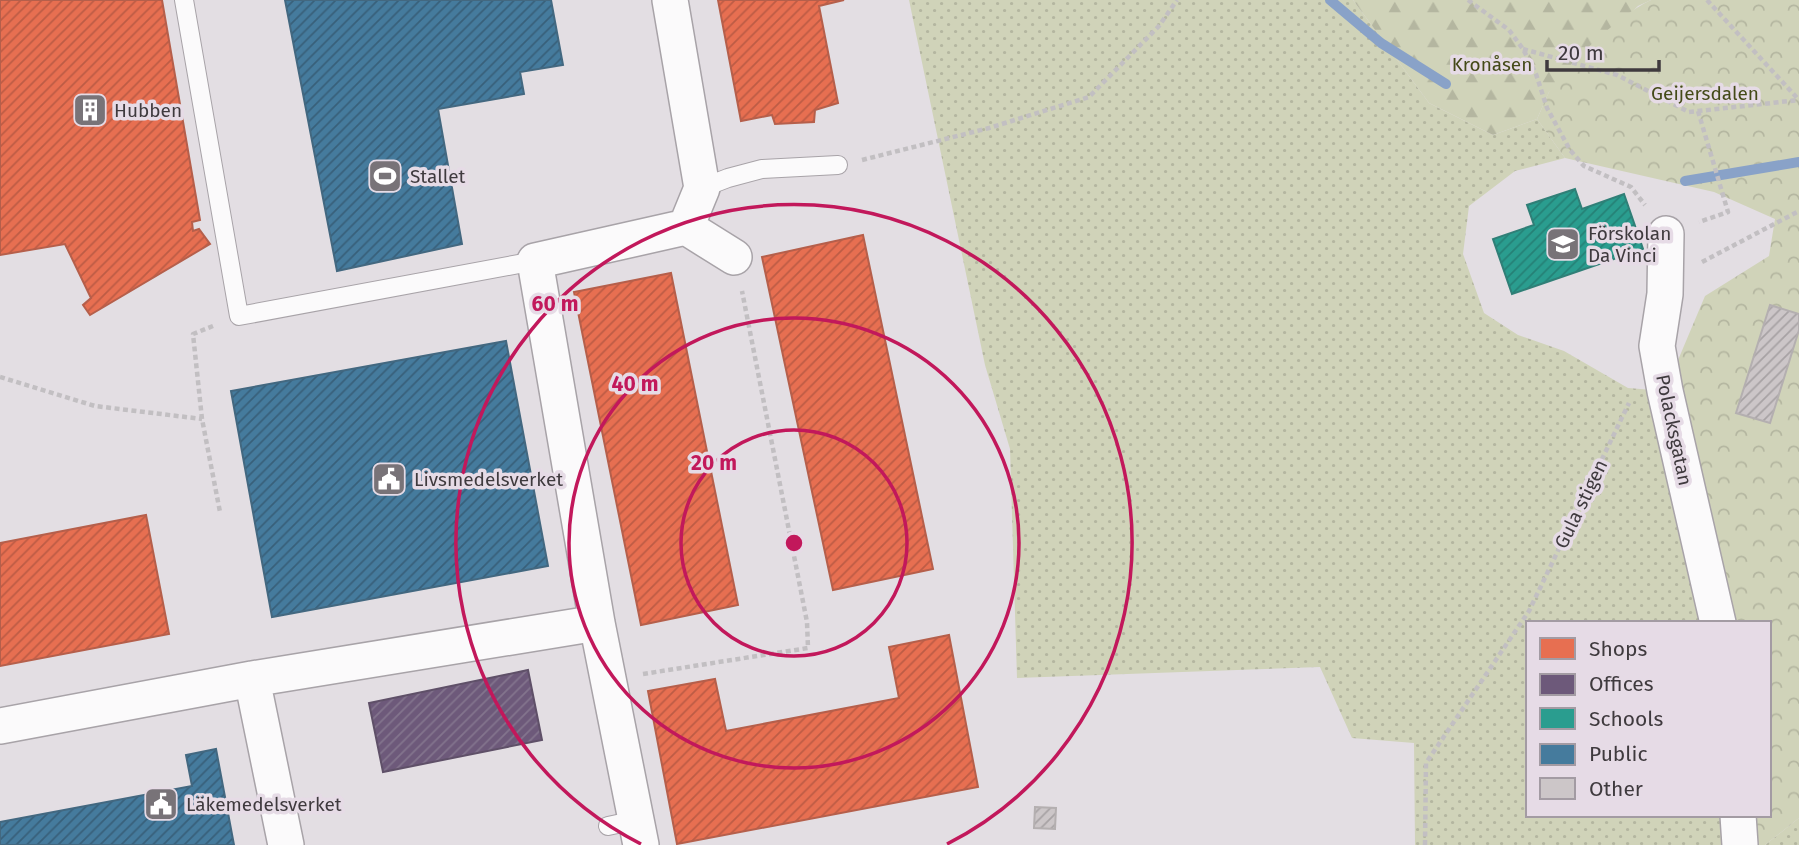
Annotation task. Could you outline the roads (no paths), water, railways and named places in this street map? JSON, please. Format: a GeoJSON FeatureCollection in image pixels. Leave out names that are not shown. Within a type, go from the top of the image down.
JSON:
{"type":"FeatureCollection","features":[{"type":"Feature","properties":{"kind":"street"},"geometry":{"type":"LineString","coordinates":[[670,0],[702,188],[686,227]]}},
{"type":"Feature","properties":{"kind":"street"},"geometry":{"type":"LineString","coordinates":[[628,830],[608,677],[535,261],[686,227],[734,257]]}},
{"type":"Feature","properties":{"kind":"street","name":"Polacksgatan"},"geometry":{"type":"LineString","coordinates":[[1666,234],[1665,295],[1657,346],[1718,621]]}},
{"type":"Feature","properties":{"kind":"street"},"geometry":{"type":"LineString","coordinates":[[0,726],[252,679],[597,623]]}},
{"type":"Feature","properties":{"kind":"street"},"geometry":{"type":"LineString","coordinates":[[252,679],[286,845]]}},
{"type":"Feature","properties":{"kind":"street"},"geometry":{"type":"LineString","coordinates":[[1738,817],[1740,845]]}},
{"type":"Feature","properties":{"kind":"lane"},"geometry":{"type":"LineString","coordinates":[[184,0],[239,316],[535,261]]}},
{"type":"Feature","properties":{"kind":"lane"},"geometry":{"type":"LineString","coordinates":[[702,188],[762,169],[838,165]]}},
{"type":"Feature","properties":{"kind":"waterway"},"geometry":{"type":"LineString","coordinates":[[1330,0],[1381,43],[1446,84]]}},
{"type":"Feature","properties":{"kind":"waterway"},"geometry":{"type":"LineString","coordinates":[[1685,181],[1799,162]]}},
{"type":"Feature","properties":{"kind":"place","name":"Hubben"},"geometry":{"type":"Point","coordinates":[90,110]}},
{"type":"Feature","properties":{"kind":"place","name":"Stallet"},"geometry":{"type":"Point","coordinates":[385,176]}},
{"type":"Feature","properties":{"kind":"place","name":"Förskolan Da Vinci"},"geometry":{"type":"Point","coordinates":[1563,244]}},
{"type":"Feature","properties":{"kind":"place","name":"Livsmedelsverket"},"geometry":{"type":"Point","coordinates":[389,479]}},
{"type":"Feature","properties":{"kind":"place","name":"Läkemedelsverket"},"geometry":{"type":"Point","coordinates":[161,804]}},
{"type":"Feature","properties":{"kind":"park label","name":"Kronåsen"},"geometry":{"type":"Point","coordinates":[1492,64]}},
{"type":"Feature","properties":{"kind":"park label","name":"Geijersdalen"},"geometry":{"type":"Point","coordinates":[1705,93]}}]}
